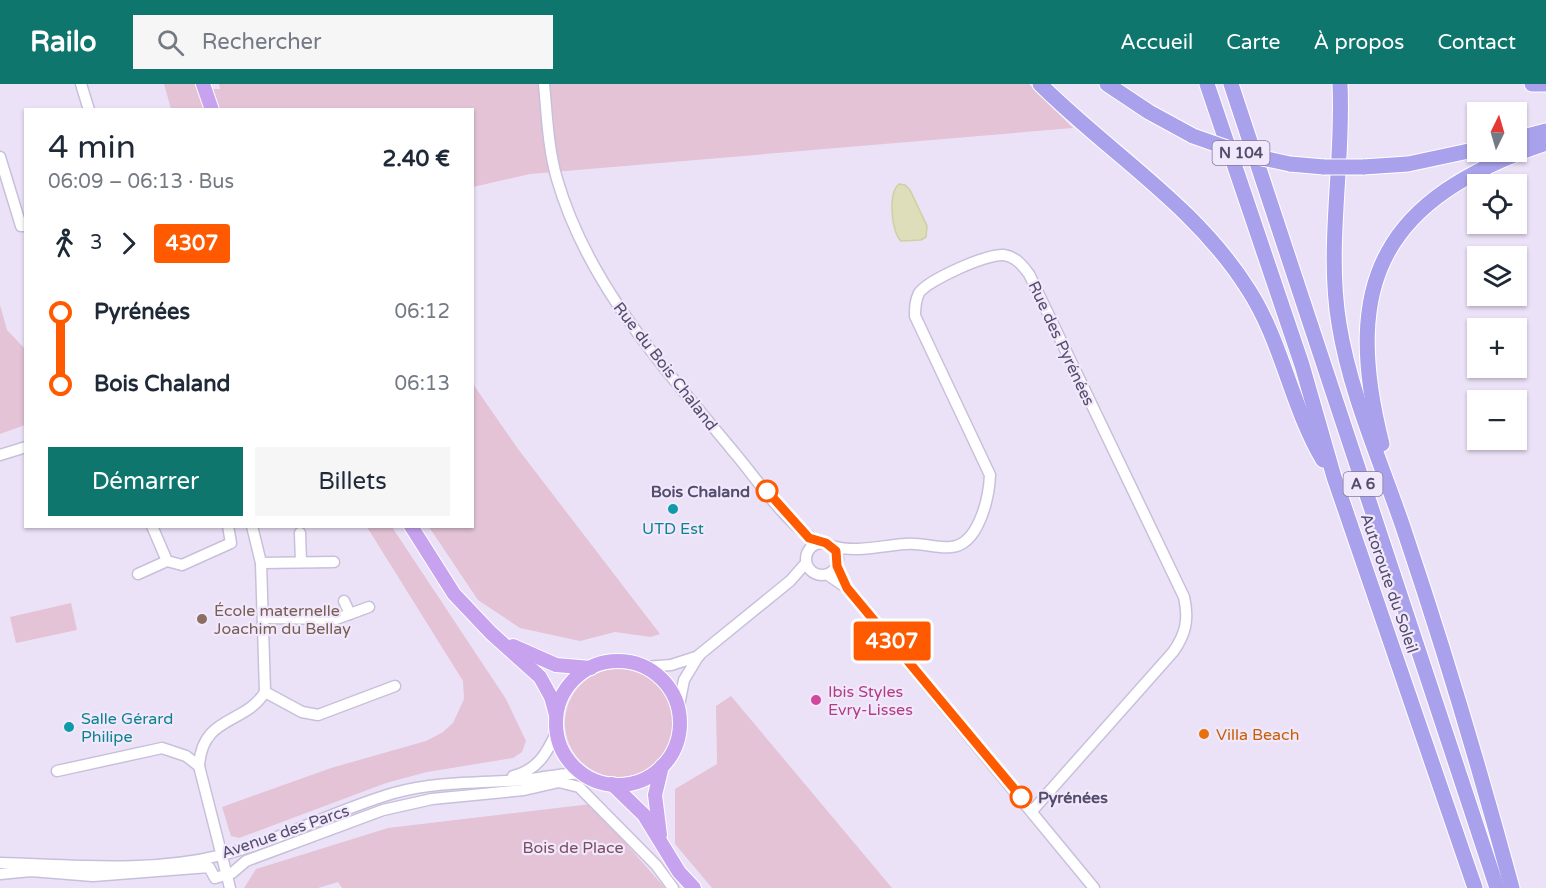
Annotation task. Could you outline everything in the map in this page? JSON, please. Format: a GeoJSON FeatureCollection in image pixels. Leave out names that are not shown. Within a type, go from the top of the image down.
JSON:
{"type":"FeatureCollection","features":[{"type":"Feature","properties":{"kind":"highway"},"geometry":{"type":"LineString","coordinates":[[1040,84],[1178,206],[1228,261],[1263,314],[1310,437],[1334,477]]}},
{"type":"Feature","properties":{"kind":"highway","name":"N 104"},"geometry":{"type":"LineString","coordinates":[[1107,84],[1149,112],[1193,136],[1244,154],[1290,164],[1363,167],[1416,162],[1467,151]]}},
{"type":"Feature","properties":{"kind":"highway","name":"Autoroute du Soleil"},"geometry":{"type":"LineString","coordinates":[[1207,84],[1302,365],[1334,477],[1475,888]]}},
{"type":"Feature","properties":{"kind":"highway","name":"Autoroute du Soleil"},"geometry":{"type":"LineString","coordinates":[[1232,84],[1497,888]]}},
{"type":"Feature","properties":{"kind":"highway"},"geometry":{"type":"LineString","coordinates":[[1340,84],[1341,130],[1335,262],[1338,324],[1356,394],[1406,534],[1458,696],[1512,888]]}},
{"type":"Feature","properties":{"kind":"highway"},"geometry":{"type":"LineString","coordinates":[[1532,84],[1546,84]]}},
{"type":"Feature","properties":{"kind":"highway"},"geometry":{"type":"LineString","coordinates":[[1527,136],[1546,131]]}},
{"type":"Feature","properties":{"kind":"highway"},"geometry":{"type":"LineString","coordinates":[[1406,534],[1375,417],[1367,369],[1367,321],[1377,276],[1403,230],[1432,200],[1470,174],[1546,142]]}},
{"type":"Feature","properties":{"kind":"main road"},"geometry":{"type":"LineString","coordinates":[[203,84],[211,108]]}},
{"type":"Feature","properties":{"kind":"main road"},"geometry":{"type":"LineString","coordinates":[[412,528],[454,594],[491,633],[540,677],[551,698],[557,731],[565,755],[583,774],[612,784],[625,784],[645,778],[662,766],[672,752],[678,735],[678,710],[665,684],[645,667],[620,661],[591,668],[567,667],[524,652],[491,633]]}},
{"type":"Feature","properties":{"kind":"main road"},"geometry":{"type":"LineString","coordinates":[[556,716],[566,690],[573,680],[591,668]]}},
{"type":"Feature","properties":{"kind":"main road"},"geometry":{"type":"LineString","coordinates":[[662,766],[655,795],[662,846]]}},
{"type":"Feature","properties":{"kind":"main road"},"geometry":{"type":"LineString","coordinates":[[612,784],[644,815],[662,846],[694,888]]}},
{"type":"Feature","properties":{"kind":"street"},"geometry":{"type":"LineString","coordinates":[[81,84],[88,108]]}},
{"type":"Feature","properties":{"kind":"street","name":"Rue du Bois Chaland"},"geometry":{"type":"LineString","coordinates":[[544,84],[548,131],[556,178],[573,226],[596,273],[631,326],[797,526]]}},
{"type":"Feature","properties":{"kind":"street"},"geometry":{"type":"LineString","coordinates":[[0,157],[21,226],[24,226]]}},
{"type":"Feature","properties":{"kind":"street","name":"Rue des Pyrénées"},"geometry":{"type":"LineString","coordinates":[[832,546],[854,550],[913,543],[949,548],[959,546],[969,539],[975,529],[989,487],[990,475],[915,316],[915,303],[920,292],[930,284],[986,256],[1012,257],[1029,274],[1184,597],[1186,608],[1186,628],[1173,652],[1032,811]]}},
{"type":"Feature","properties":{"kind":"street"},"geometry":{"type":"LineString","coordinates":[[0,455],[24,448]]}},
{"type":"Feature","properties":{"kind":"street"},"geometry":{"type":"LineString","coordinates":[[797,526],[820,543],[832,546],[836,551],[837,564],[847,588],[1094,888]]}},
{"type":"Feature","properties":{"kind":"street"},"geometry":{"type":"LineString","coordinates":[[797,526],[807,557],[822,575],[847,588]]}},
{"type":"Feature","properties":{"kind":"street"},"geometry":{"type":"LineString","coordinates":[[153,528],[167,561]]}},
{"type":"Feature","properties":{"kind":"street"},"geometry":{"type":"LineString","coordinates":[[138,574],[167,561],[182,564],[231,543],[228,528]]}},
{"type":"Feature","properties":{"kind":"street"},"geometry":{"type":"LineString","coordinates":[[230,888],[199,766],[203,746],[214,728],[252,706],[265,692],[261,563],[252,528]]}},
{"type":"Feature","properties":{"kind":"street"},"geometry":{"type":"LineString","coordinates":[[300,533],[302,562]]}},
{"type":"Feature","properties":{"kind":"street"},"geometry":{"type":"LineString","coordinates":[[678,710],[684,680],[699,656],[790,581],[820,543]]}},
{"type":"Feature","properties":{"kind":"street"},"geometry":{"type":"LineString","coordinates":[[790,581],[822,575],[854,550]]}},
{"type":"Feature","properties":{"kind":"street"},"geometry":{"type":"LineString","coordinates":[[261,563],[334,562]]}},
{"type":"Feature","properties":{"kind":"street"},"geometry":{"type":"LineString","coordinates":[[344,602],[350,614]]}},
{"type":"Feature","properties":{"kind":"street"},"geometry":{"type":"LineString","coordinates":[[264,618],[336,619],[369,608]]}},
{"type":"Feature","properties":{"kind":"street"},"geometry":{"type":"LineString","coordinates":[[645,667],[671,665],[699,656]]}},
{"type":"Feature","properties":{"kind":"street"},"geometry":{"type":"LineString","coordinates":[[265,692],[302,712],[318,715],[395,686]]}},
{"type":"Feature","properties":{"kind":"street","name":"Avenue des Parcs"},"geometry":{"type":"LineString","coordinates":[[495,780],[522,774],[536,765],[545,755],[557,731]]}},
{"type":"Feature","properties":{"kind":"street"},"geometry":{"type":"LineString","coordinates":[[57,771],[162,748],[186,756],[199,766]]}},
{"type":"Feature","properties":{"kind":"street","name":"Avenue des Parcs"},"geometry":{"type":"LineString","coordinates":[[0,863],[130,867],[166,865],[222,855],[394,793],[431,785],[523,780],[558,774],[583,774]]}},
{"type":"Feature","properties":{"kind":"street"},"geometry":{"type":"LineString","coordinates":[[0,874],[31,871],[93,876],[209,867],[215,878],[227,875],[246,861],[383,810],[432,799],[524,790],[559,782],[579,787],[656,865],[673,888]]}},
{"type":"Feature","properties":{"kind":"green space"},"geometry":{"type":"Polygon","coordinates":[[[164,84],[195,84],[204,108],[171,108],[164,84]]]}},
{"type":"Feature","properties":{"kind":"green space"},"geometry":{"type":"Polygon","coordinates":[[[219,84],[1029,84],[1073,128],[530,174],[474,187],[474,108],[215,108],[207,89],[220,89],[219,84]]]}},
{"type":"Feature","properties":{"kind":"green space"},"geometry":{"type":"Polygon","coordinates":[[[0,305],[7,330],[24,348],[24,425],[0,434],[0,305]]]}},
{"type":"Feature","properties":{"kind":"green space"},"geometry":{"type":"Polygon","coordinates":[[[474,385],[518,449],[660,634],[651,637],[615,632],[580,641],[520,628],[478,600],[430,528],[474,528],[474,385]]]}},
{"type":"Feature","properties":{"kind":"green space"},"geometry":{"type":"Polygon","coordinates":[[[368,528],[393,528],[506,699],[526,741],[522,752],[513,758],[427,772],[386,783],[239,838],[231,836],[222,807],[331,768],[426,741],[443,732],[453,723],[464,699],[463,681],[368,528]]]}},
{"type":"Feature","properties":{"kind":"green space"},"geometry":{"type":"Polygon","coordinates":[[[71,603],[77,630],[16,643],[10,617],[71,603]]]}},
{"type":"Feature","properties":{"kind":"green space"},"geometry":{"type":"Polygon","coordinates":[[[619,669],[640,673],[657,685],[669,702],[673,723],[669,744],[657,761],[640,773],[619,777],[598,773],[581,761],[569,744],[565,723],[569,702],[581,685],[598,673],[619,669]]]}},
{"type":"Feature","properties":{"kind":"green space"},"geometry":{"type":"Polygon","coordinates":[[[731,696],[892,888],[712,888],[675,844],[675,789],[717,764],[716,706],[731,696]]]}},
{"type":"Feature","properties":{"kind":"green space","name":"Bois de Place"},"geometry":{"type":"Polygon","coordinates":[[[591,804],[665,888],[342,888],[338,882],[318,888],[244,888],[256,869],[388,828],[591,804]]]}},
{"type":"Feature","properties":{"kind":"shaded area"},"geometry":{"type":"Polygon","coordinates":[[[899,184],[905,185],[910,190],[927,226],[926,237],[921,240],[901,241],[895,230],[892,204],[893,195],[899,184]]]}},
{"type":"Feature","properties":{"kind":"bus line","name":"4307"},"geometry":{"type":"LineString","coordinates":[[767,491],[809,538],[832,546],[836,551],[837,566],[847,588],[1021,797]]}},
{"type":"Feature","properties":{"kind":"place","name":"Bois Chaland"},"geometry":{"type":"Point","coordinates":[767,491]}},
{"type":"Feature","properties":{"kind":"place","name":"UTD Est"},"geometry":{"type":"Point","coordinates":[673,509]}},
{"type":"Feature","properties":{"kind":"place","name":"École maternelle Joachim du Bellay"},"geometry":{"type":"Point","coordinates":[202,619]}},
{"type":"Feature","properties":{"kind":"place","name":"Ibis Styles Evry-Lisses"},"geometry":{"type":"Point","coordinates":[816,700]}},
{"type":"Feature","properties":{"kind":"place","name":"Salle Gérard Philipe"},"geometry":{"type":"Point","coordinates":[69,727]}},
{"type":"Feature","properties":{"kind":"place","name":"Villa Beach"},"geometry":{"type":"Point","coordinates":[1204,734]}},
{"type":"Feature","properties":{"kind":"place","name":"Pyrénées"},"geometry":{"type":"Point","coordinates":[1021,797]}}]}
